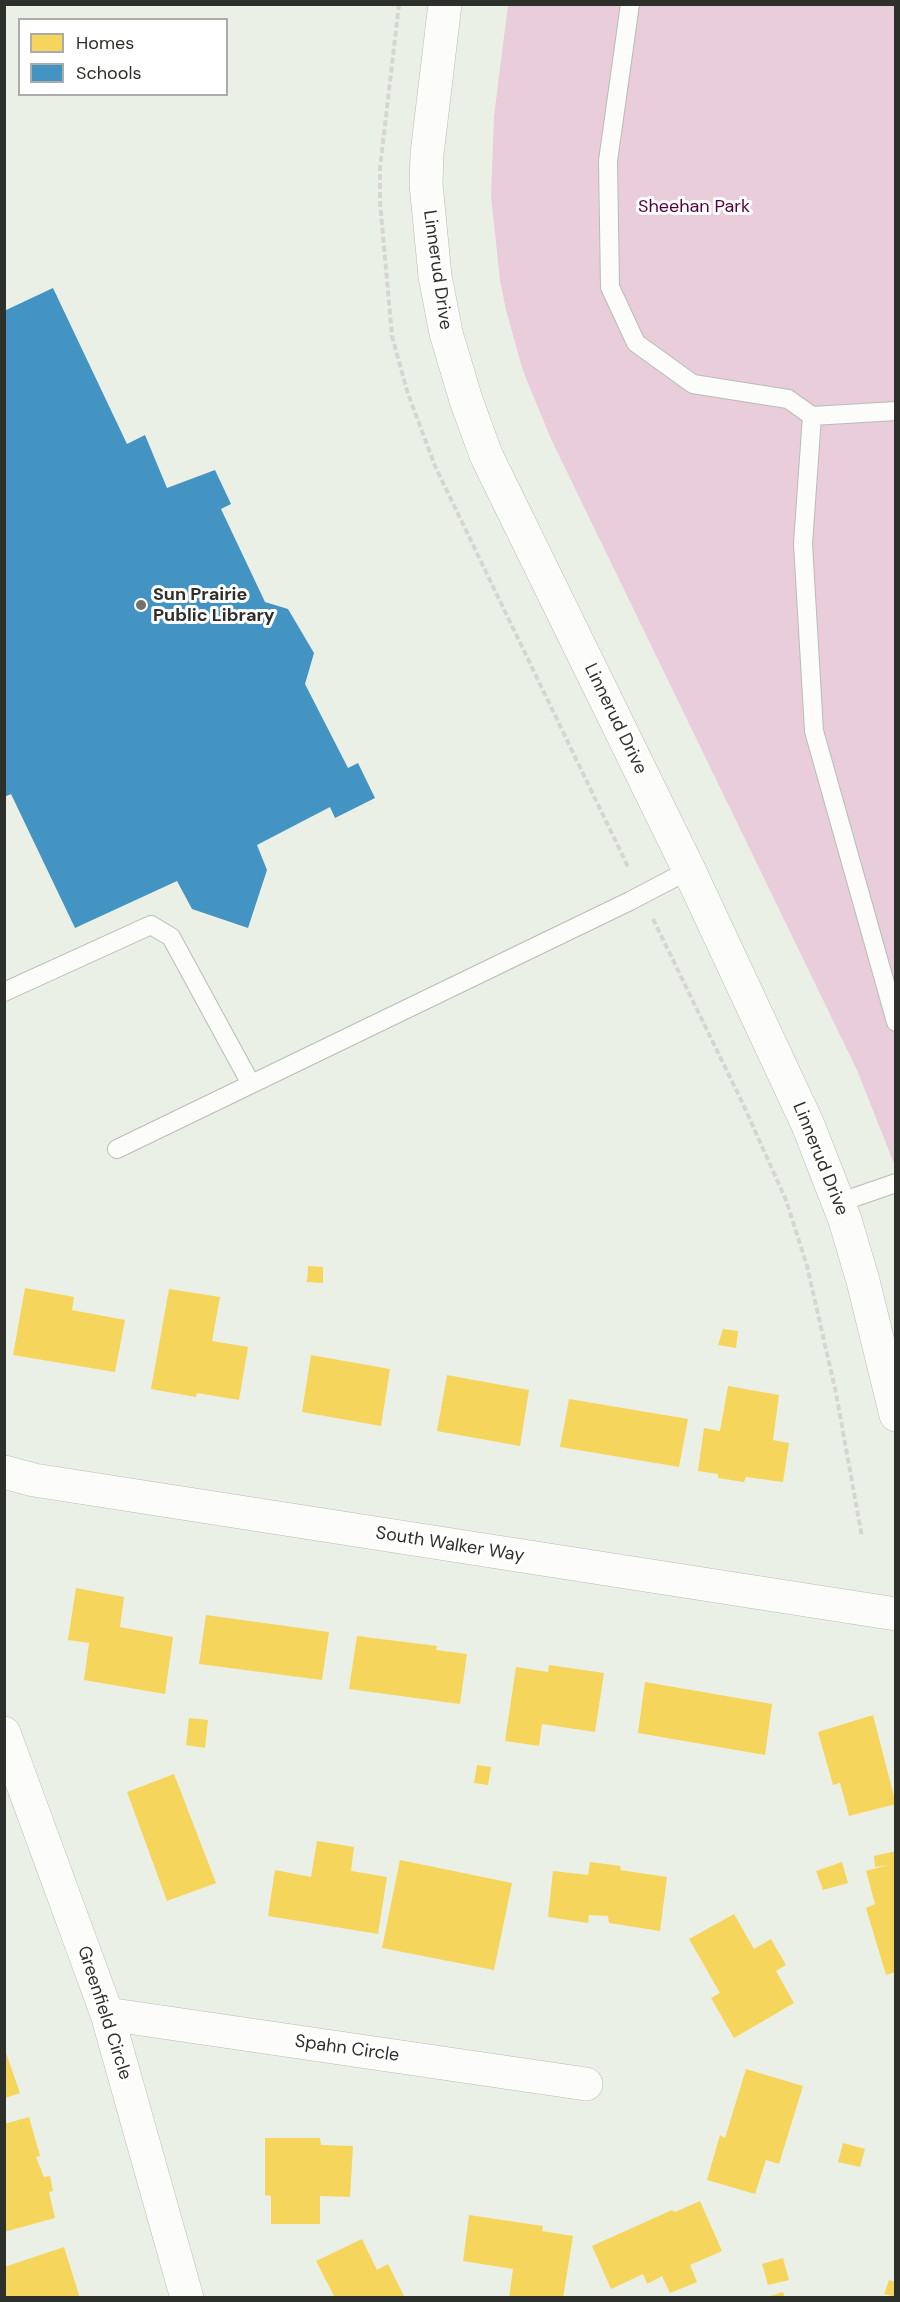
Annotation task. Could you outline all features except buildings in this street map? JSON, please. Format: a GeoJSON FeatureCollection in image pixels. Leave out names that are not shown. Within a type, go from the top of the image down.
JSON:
{"type":"FeatureCollection","features":[{"type":"Feature","properties":{"kind":"street","name":"Linnerud Drive"},"geometry":{"type":"LineString","coordinates":[[445,4],[427,153],[426,184],[435,276],[446,333],[486,455],[689,870],[808,1125],[838,1203],[863,1281],[896,1415]]}},
{"type":"Feature","properties":{"kind":"street","name":"South Walker Way"},"geometry":{"type":"LineString","coordinates":[[4,1472],[34,1480],[896,1614]]}},
{"type":"Feature","properties":{"kind":"street","name":"Greenfield Circle"},"geometry":{"type":"LineString","coordinates":[[4,1733],[107,2014],[187,2298]]}},
{"type":"Feature","properties":{"kind":"street","name":"Spahn Circle"},"geometry":{"type":"LineString","coordinates":[[107,2014],[586,2084]]}},
{"type":"Feature","properties":{"kind":"lane"},"geometry":{"type":"LineString","coordinates":[[630,4],[608,161],[610,287],[636,344],[693,384],[788,399],[812,416],[896,411]]}},
{"type":"Feature","properties":{"kind":"lane"},"geometry":{"type":"LineString","coordinates":[[812,416],[803,544],[814,731],[896,1022]]}},
{"type":"Feature","properties":{"kind":"lane"},"geometry":{"type":"LineString","coordinates":[[117,1149],[689,870]]}},
{"type":"Feature","properties":{"kind":"lane"},"geometry":{"type":"LineString","coordinates":[[4,992],[151,925],[171,937],[251,1084]]}},
{"type":"Feature","properties":{"kind":"lane"},"geometry":{"type":"LineString","coordinates":[[838,1203],[896,1184]]}},
{"type":"Feature","properties":{"kind":"path"},"geometry":{"type":"LineString","coordinates":[[399,4],[380,168],[380,202],[392,336],[407,391],[435,466],[743,1104],[786,1200],[807,1266],[836,1394],[862,1537]]}},
{"type":"Feature","properties":{"kind":"green space","name":"Sheehan Park"},"geometry":{"type":"Polygon","coordinates":[[[508,5],[895,5],[895,1166],[857,1070],[551,439],[523,371],[500,280],[491,196],[494,116],[508,5]]]}},
{"type":"Feature","properties":{"kind":"place","name":"Sun Prairie Public Library"},"geometry":{"type":"Point","coordinates":[141,605]}}]}
